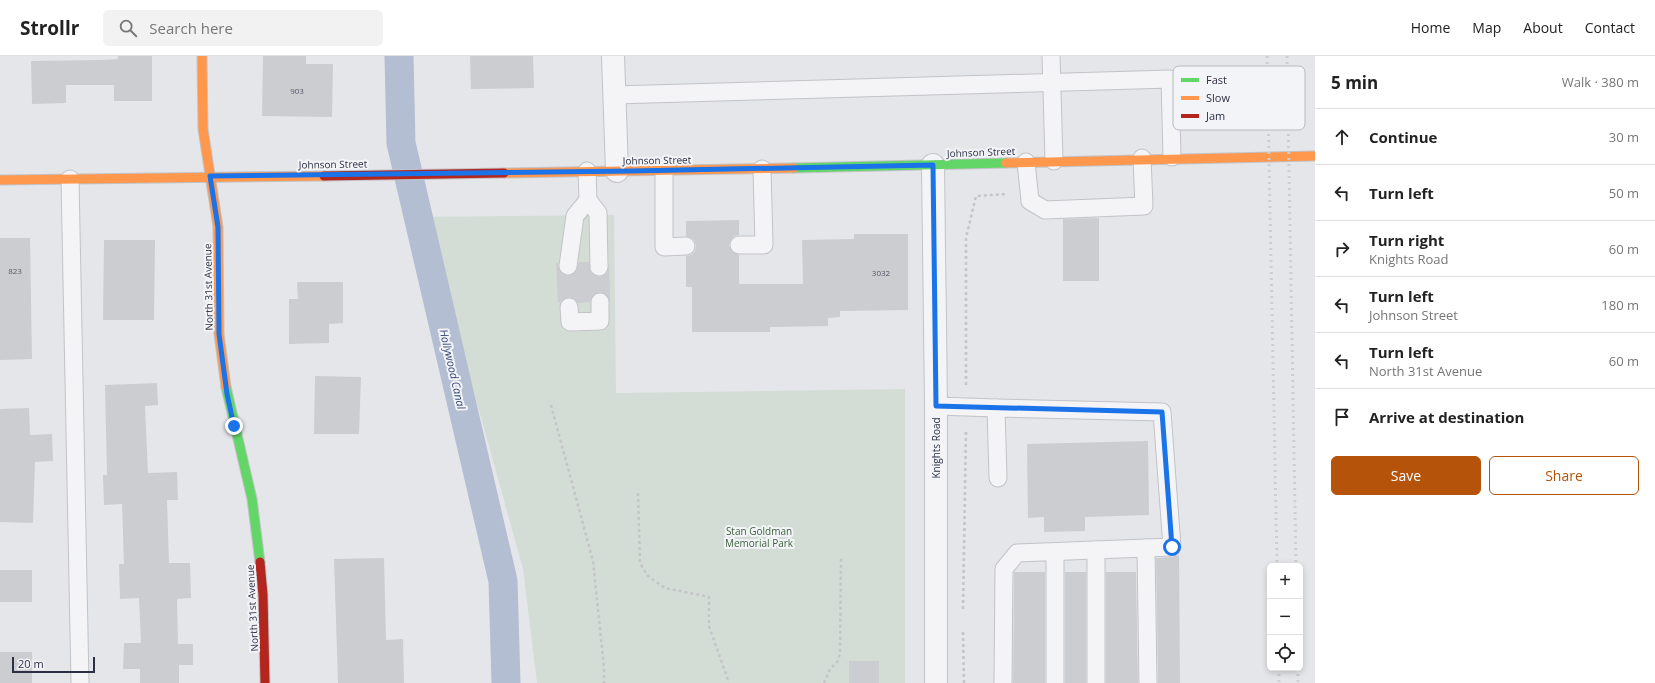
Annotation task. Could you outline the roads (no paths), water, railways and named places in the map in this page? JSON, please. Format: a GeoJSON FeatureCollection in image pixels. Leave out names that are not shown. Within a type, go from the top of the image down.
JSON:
{"type":"FeatureCollection","features":[{"type":"Feature","properties":{"kind":"street","name":"North 31st Avenue"},"geometry":{"type":"LineString","coordinates":[[202,56],[203,129],[218,227],[219,334],[227,394],[252,499],[261,564],[265,683]]}},
{"type":"Feature","properties":{"kind":"street"},"geometry":{"type":"LineString","coordinates":[[613,56],[617,171]]}},
{"type":"Feature","properties":{"kind":"street","name":"Johnson Street"},"geometry":{"type":"LineString","coordinates":[[0,180],[762,169],[1172,157],[1315,156]]}},
{"type":"Feature","properties":{"kind":"street","name":"Knights Road"},"geometry":{"type":"LineString","coordinates":[[933,165],[936,406],[936,683]]}},
{"type":"Feature","properties":{"kind":"lane"},"geometry":{"type":"LineString","coordinates":[[1051,56],[1054,161]]}},
{"type":"Feature","properties":{"kind":"lane"},"geometry":{"type":"LineString","coordinates":[[614,95],[1170,79],[1172,157]]}},
{"type":"Feature","properties":{"kind":"lane"},"geometry":{"type":"LineString","coordinates":[[1026,162],[1030,201],[1045,210],[1144,206],[1142,158]]}},
{"type":"Feature","properties":{"kind":"lane"},"geometry":{"type":"LineString","coordinates":[[739,246],[764,245],[762,169]]}},
{"type":"Feature","properties":{"kind":"lane"},"geometry":{"type":"LineString","coordinates":[[664,170],[664,247],[686,246]]}},
{"type":"Feature","properties":{"kind":"lane"},"geometry":{"type":"LineString","coordinates":[[587,171],[588,200],[598,213],[599,267]]}},
{"type":"Feature","properties":{"kind":"lane"},"geometry":{"type":"LineString","coordinates":[[70,179],[80,683]]}},
{"type":"Feature","properties":{"kind":"lane"},"geometry":{"type":"LineString","coordinates":[[568,266],[575,216],[588,200]]}},
{"type":"Feature","properties":{"kind":"lane"},"geometry":{"type":"LineString","coordinates":[[569,307],[570,322],[600,320],[600,302]]}},
{"type":"Feature","properties":{"kind":"lane"},"geometry":{"type":"LineString","coordinates":[[936,406],[1162,412],[1172,547],[1017,553],[1004,569],[1004,683]]}},
{"type":"Feature","properties":{"kind":"lane"},"geometry":{"type":"LineString","coordinates":[[996,408],[998,478]]}},
{"type":"Feature","properties":{"kind":"lane"},"geometry":{"type":"LineString","coordinates":[[1146,548],[1148,683]]}},
{"type":"Feature","properties":{"kind":"lane"},"geometry":{"type":"LineString","coordinates":[[1096,550],[1096,683]]}},
{"type":"Feature","properties":{"kind":"lane"},"geometry":{"type":"LineString","coordinates":[[1055,552],[1055,683]]}},
{"type":"Feature","properties":{"kind":"waterway","name":"Hollywood Canal"},"geometry":{"type":"LineString","coordinates":[[399,56],[401,143],[503,581],[506,683]]}},
{"type":"Feature","properties":{"kind":"railway"},"geometry":{"type":"LineString","coordinates":[[1267,56],[1267,66]]}},
{"type":"Feature","properties":{"kind":"railway"},"geometry":{"type":"LineString","coordinates":[[1287,56],[1287,66]]}},
{"type":"Feature","properties":{"kind":"railway"},"geometry":{"type":"LineString","coordinates":[[1268,130],[1277,563]]}},
{"type":"Feature","properties":{"kind":"railway"},"geometry":{"type":"LineString","coordinates":[[1288,130],[1296,563]]}},
{"type":"Feature","properties":{"kind":"railway"},"geometry":{"type":"LineString","coordinates":[[1279,671],[1279,683]]}},
{"type":"Feature","properties":{"kind":"railway"},"geometry":{"type":"LineString","coordinates":[[1298,671],[1298,683]]}},
{"type":"Feature","properties":{"kind":"park label","name":"Stan Goldman Memorial Park"},"geometry":{"type":"Point","coordinates":[759,536]}}]}
